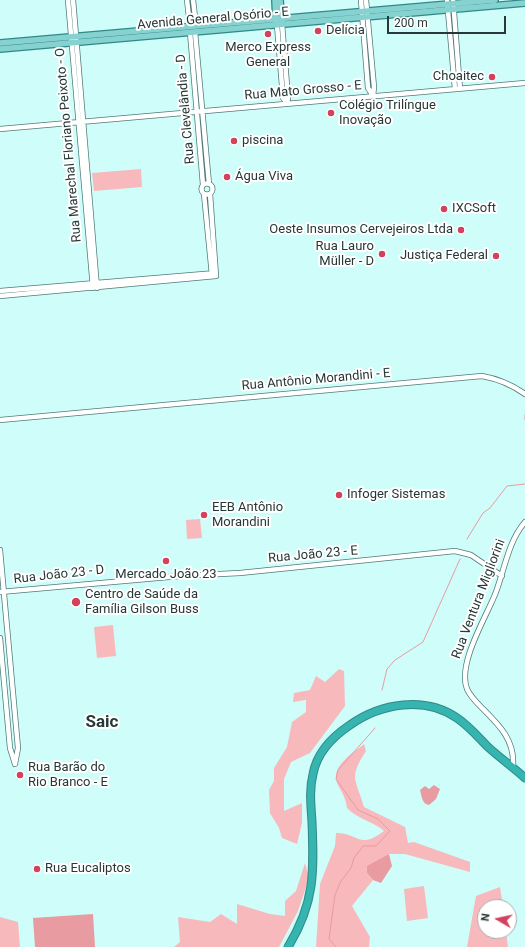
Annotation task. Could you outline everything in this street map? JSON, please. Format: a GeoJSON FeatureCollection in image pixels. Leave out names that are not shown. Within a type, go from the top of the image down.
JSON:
{"type":"FeatureCollection","features":[{"type":"Feature","properties":{"kind":"highway"},"geometry":{"type":"LineString","coordinates":[[288,947],[303,918],[310,897],[313,878],[311,795],[313,773],[326,744],[339,732],[364,716],[384,708],[410,704],[432,706],[457,717],[525,778]]}},
{"type":"Feature","properties":{"kind":"main road"},"geometry":{"type":"LineString","coordinates":[[274,0],[279,22]]}},
{"type":"Feature","properties":{"kind":"main road"},"geometry":{"type":"LineString","coordinates":[[279,22],[280,0]]}},
{"type":"Feature","properties":{"kind":"main road","name":"Avenida General Osório - E"},"geometry":{"type":"LineString","coordinates":[[73,40],[402,11],[450,4],[494,2],[525,3]]}},
{"type":"Feature","properties":{"kind":"main road"},"geometry":{"type":"LineString","coordinates":[[0,43],[73,40]]}},
{"type":"Feature","properties":{"kind":"main road"},"geometry":{"type":"LineString","coordinates":[[0,49],[73,40]]}},
{"type":"Feature","properties":{"kind":"street","name":"Rua Marechal Floriano Peixoto - O"},"geometry":{"type":"LineString","coordinates":[[68,0],[77,82],[95,286]]}},
{"type":"Feature","properties":{"kind":"street","name":"Rua Marechal Floriano Peixoto - O"},"geometry":{"type":"LineString","coordinates":[[72,0],[73,40]]}},
{"type":"Feature","properties":{"kind":"street","name":"Rua Clevelândia - D"},"geometry":{"type":"LineString","coordinates":[[187,0],[193,29]]}},
{"type":"Feature","properties":{"kind":"street","name":"Rua Clevelândia - D"},"geometry":{"type":"LineString","coordinates":[[193,0],[193,29],[196,72],[209,184]]}},
{"type":"Feature","properties":{"kind":"street"},"geometry":{"type":"LineString","coordinates":[[361,0],[365,14],[371,57],[374,87],[372,96]]}},
{"type":"Feature","properties":{"kind":"street"},"geometry":{"type":"LineString","coordinates":[[366,0],[366,57],[368,88],[372,96]]}},
{"type":"Feature","properties":{"kind":"street"},"geometry":{"type":"LineString","coordinates":[[450,4],[457,48],[460,89]]}},
{"type":"Feature","properties":{"kind":"street"},"geometry":{"type":"LineString","coordinates":[[450,4],[451,49],[455,89]]}},
{"type":"Feature","properties":{"kind":"street"},"geometry":{"type":"LineString","coordinates":[[279,22],[288,98],[287,103]]}},
{"type":"Feature","properties":{"kind":"street"},"geometry":{"type":"LineString","coordinates":[[451,49],[457,48]]}},
{"type":"Feature","properties":{"kind":"street"},"geometry":{"type":"LineString","coordinates":[[366,57],[371,57]]}},
{"type":"Feature","properties":{"kind":"street","name":"Rua Mato Grosso - E"},"geometry":{"type":"LineString","coordinates":[[0,128],[525,83]]}},
{"type":"Feature","properties":{"kind":"street","name":"Rua Clevelândia - D"},"geometry":{"type":"LineString","coordinates":[[200,111],[203,185]]}},
{"type":"Feature","properties":{"kind":"street"},"geometry":{"type":"LineString","coordinates":[[201,157],[206,156]]}},
{"type":"Feature","properties":{"kind":"street"},"geometry":{"type":"LineString","coordinates":[[209,184],[212,188],[210,194],[214,275],[204,194],[201,190],[203,185],[209,184]]}},
{"type":"Feature","properties":{"kind":"street"},"geometry":{"type":"LineString","coordinates":[[204,194],[210,194]]}},
{"type":"Feature","properties":{"kind":"street"},"geometry":{"type":"LineString","coordinates":[[0,291],[9,293],[57,292],[95,286],[214,275]]}},
{"type":"Feature","properties":{"kind":"street"},"geometry":{"type":"LineString","coordinates":[[0,296],[9,293],[57,286],[95,286]]}},
{"type":"Feature","properties":{"kind":"street"},"geometry":{"type":"LineString","coordinates":[[57,286],[57,292]]}},
{"type":"Feature","properties":{"kind":"street","name":"Rua Antônio Morandini - E"},"geometry":{"type":"LineString","coordinates":[[0,420],[482,376],[499,379],[513,385],[525,394]]}},
{"type":"Feature","properties":{"kind":"street","name":"Rua Ventura Migliorini"},"geometry":{"type":"LineString","coordinates":[[513,766],[513,756],[507,736],[469,694],[464,679],[466,663],[482,618],[493,598],[502,576],[514,539],[525,522]]}},
{"type":"Feature","properties":{"kind":"street"},"geometry":{"type":"LineString","coordinates":[[0,550],[2,592],[18,748],[15,764],[10,748],[0,638]]}},
{"type":"Feature","properties":{"kind":"street","name":"Rua João 23 - E"},"geometry":{"type":"LineString","coordinates":[[119,580],[240,573],[455,551],[471,555],[502,576]]}},
{"type":"Feature","properties":{"kind":"street","name":"Rua João 23 - D"},"geometry":{"type":"LineString","coordinates":[[2,592],[119,580]]}},
{"type":"Feature","properties":{"kind":"shaded area"},"geometry":{"type":"Polygon","coordinates":[[[141,169],[142,187],[94,191],[92,173],[141,169]]]}},
{"type":"Feature","properties":{"kind":"shaded area"},"geometry":{"type":"Polygon","coordinates":[[[200,519],[202,538],[187,539],[186,520],[200,519]]]}},
{"type":"Feature","properties":{"kind":"shaded area"},"geometry":{"type":"Polygon","coordinates":[[[113,625],[116,656],[97,658],[94,627],[113,625]]]}},
{"type":"Feature","properties":{"kind":"shaded area"},"geometry":{"type":"Polygon","coordinates":[[[339,669],[344,671],[345,706],[310,753],[291,762],[284,779],[284,811],[302,803],[302,823],[297,844],[282,838],[279,828],[270,813],[269,790],[274,781],[274,768],[287,747],[292,722],[306,712],[306,700],[293,702],[294,693],[310,690],[316,676],[325,682],[339,669]]]}},
{"type":"Feature","properties":{"kind":"shaded area"},"geometry":{"type":"Polygon","coordinates":[[[364,744],[366,751],[357,767],[355,779],[364,807],[405,827],[408,843],[414,842],[470,862],[470,872],[405,854],[389,854],[367,873],[373,880],[352,906],[370,937],[369,947],[316,947],[320,884],[335,846],[336,833],[350,835],[364,840],[376,837],[384,831],[355,815],[347,808],[345,798],[336,778],[339,767],[343,762],[364,744]]]}},
{"type":"Feature","properties":{"kind":"shaded area"},"geometry":{"type":"Polygon","coordinates":[[[434,785],[440,789],[436,799],[429,805],[423,800],[420,790],[425,786],[429,789],[434,785]]]}},
{"type":"Feature","properties":{"kind":"shaded area"},"geometry":{"type":"Polygon","coordinates":[[[389,854],[392,866],[381,883],[373,880],[367,873],[367,866],[389,854]]]}},
{"type":"Feature","properties":{"kind":"shaded area"},"geometry":{"type":"Polygon","coordinates":[[[305,863],[309,878],[298,911],[279,947],[174,947],[180,942],[178,917],[210,922],[221,914],[237,924],[237,904],[270,914],[285,916],[285,901],[296,891],[305,863]]]}},
{"type":"Feature","properties":{"kind":"shaded area"},"geometry":{"type":"Polygon","coordinates":[[[424,886],[428,918],[407,921],[404,889],[424,886]]]}},
{"type":"Feature","properties":{"kind":"shaded area"},"geometry":{"type":"Polygon","coordinates":[[[500,887],[502,899],[477,899],[477,939],[507,939],[508,947],[467,947],[476,896],[500,887]]]}},
{"type":"Feature","properties":{"kind":"shaded area"},"geometry":{"type":"Polygon","coordinates":[[[93,914],[95,947],[35,947],[33,918],[93,914]]]}},
{"type":"Feature","properties":{"kind":"shaded area"},"geometry":{"type":"Polygon","coordinates":[[[0,917],[18,922],[20,947],[0,947],[0,917]]]}},
{"type":"Feature","properties":{"kind":"waterway"},"geometry":{"type":"LineString","coordinates":[[525,415],[525,420]]}},
{"type":"Feature","properties":{"kind":"waterway"},"geometry":{"type":"LineString","coordinates":[[467,539],[483,513],[490,508],[507,486],[525,484]]}},
{"type":"Feature","properties":{"kind":"waterway"},"geometry":{"type":"LineString","coordinates":[[382,690],[387,669],[395,660],[423,642],[460,559]]}},
{"type":"Feature","properties":{"kind":"waterway"},"geometry":{"type":"LineString","coordinates":[[336,947],[329,939],[335,895],[341,881],[351,868],[354,858],[363,846],[376,846],[390,831],[378,819],[358,810],[336,779],[338,770],[375,728]]}},
{"type":"Feature","properties":{"kind":"place","name":"Delícia"},"geometry":{"type":"Point","coordinates":[318,31]}},
{"type":"Feature","properties":{"kind":"place","name":"Merco Express General"},"geometry":{"type":"Point","coordinates":[268,34]}},
{"type":"Feature","properties":{"kind":"place","name":"Choaitec"},"geometry":{"type":"Point","coordinates":[492,77]}},
{"type":"Feature","properties":{"kind":"place","name":"Colégio Trilíngue Inovação"},"geometry":{"type":"Point","coordinates":[331,113]}},
{"type":"Feature","properties":{"kind":"place","name":"piscina"},"geometry":{"type":"Point","coordinates":[234,141]}},
{"type":"Feature","properties":{"kind":"place","name":"Água Viva"},"geometry":{"type":"Point","coordinates":[227,177]}},
{"type":"Feature","properties":{"kind":"place","name":"IXCSoft"},"geometry":{"type":"Point","coordinates":[444,209]}},
{"type":"Feature","properties":{"kind":"place","name":"Oeste Insumos Cervejeiros Ltda"},"geometry":{"type":"Point","coordinates":[461,230]}},
{"type":"Feature","properties":{"kind":"place","name":"Rua Lauro Müller - D"},"geometry":{"type":"Point","coordinates":[382,254]}},
{"type":"Feature","properties":{"kind":"place","name":"Justiça Federal"},"geometry":{"type":"Point","coordinates":[496,256]}},
{"type":"Feature","properties":{"kind":"place","name":"Infoger Sistemas"},"geometry":{"type":"Point","coordinates":[339,495]}},
{"type":"Feature","properties":{"kind":"place","name":"EEB Antônio Morandini"},"geometry":{"type":"Point","coordinates":[204,515]}},
{"type":"Feature","properties":{"kind":"place","name":"Mercado João 23"},"geometry":{"type":"Point","coordinates":[166,561]}},
{"type":"Feature","properties":{"kind":"place","name":"Centro de Saúde da Família Gilson Buss"},"geometry":{"type":"Point","coordinates":[76,602]}},
{"type":"Feature","properties":{"kind":"place","name":"Rua Barão do Rio Branco - E"},"geometry":{"type":"Point","coordinates":[20,775]}},
{"type":"Feature","properties":{"kind":"place","name":"Rua Eucaliptos"},"geometry":{"type":"Point","coordinates":[37,869]}},
{"type":"Feature","properties":{"kind":"district","name":"Saic"},"geometry":{"type":"Point","coordinates":[102,723]}}]}
